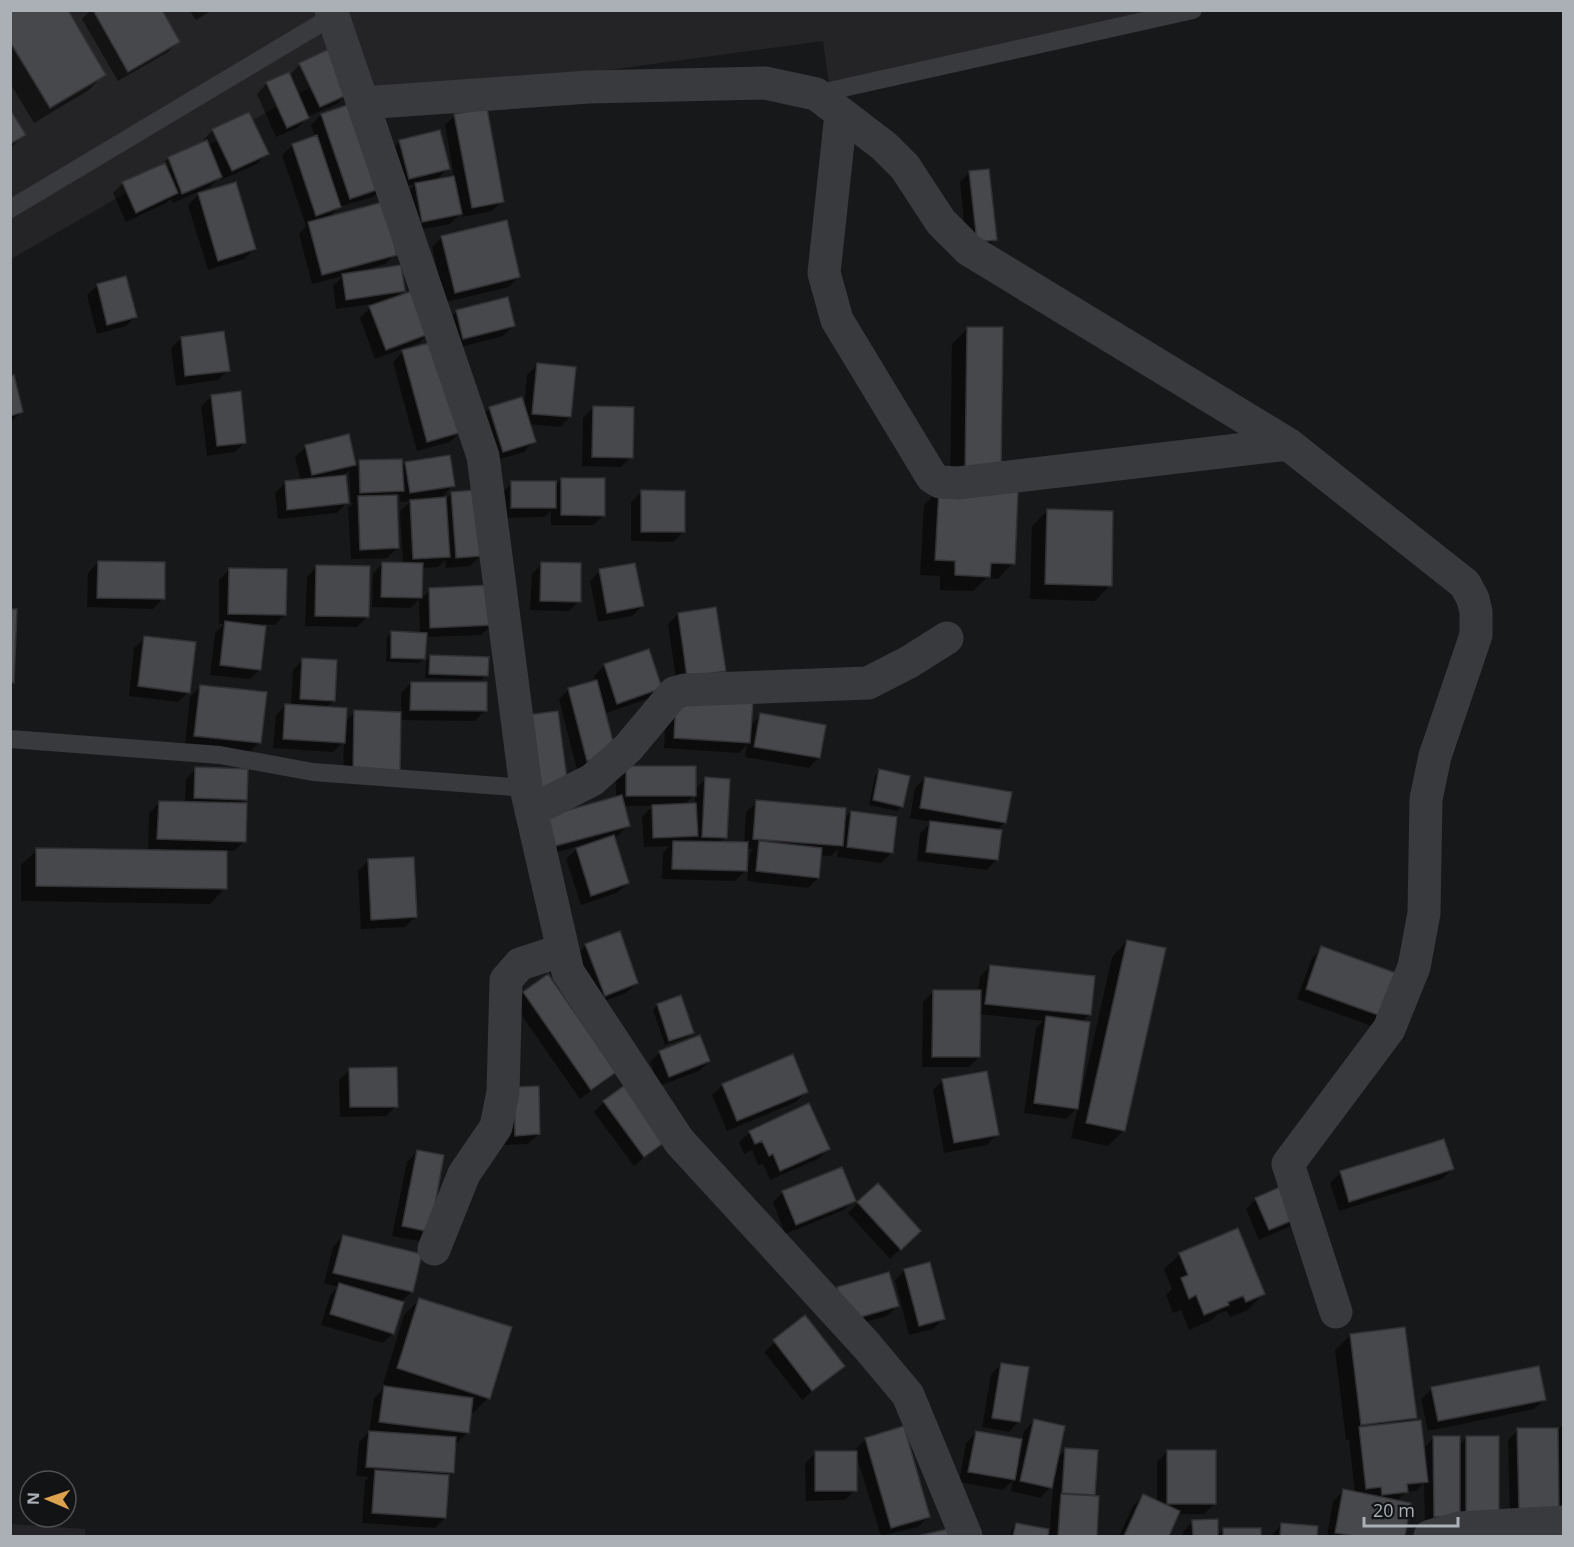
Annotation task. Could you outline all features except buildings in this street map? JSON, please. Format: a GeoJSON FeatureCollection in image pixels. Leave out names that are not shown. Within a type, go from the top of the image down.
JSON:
{"type":"FeatureCollection","features":[{"type":"Feature","properties":{"kind":"street"},"geometry":{"type":"LineString","coordinates":[[332,13],[483,456],[529,799],[568,972],[680,1141],[867,1346],[908,1395],[966,1536]]}},
{"type":"Feature","properties":{"kind":"street"},"geometry":{"type":"LineString","coordinates":[[363,103],[589,87],[765,83],[829,104],[884,146],[905,166],[941,222],[969,250],[1288,444],[1465,584],[1473,599],[1476,612],[1476,635],[1435,756],[1426,799],[1424,913],[1414,967],[1389,1029],[1288,1164],[1336,1312]]}},
{"type":"Feature","properties":{"kind":"street"},"geometry":{"type":"LineString","coordinates":[[829,104],[824,273],[830,297],[837,320],[932,477],[940,482],[958,483],[1288,444]]}},
{"type":"Feature","properties":{"kind":"street"},"geometry":{"type":"LineString","coordinates":[[529,799],[592,780],[628,748],[674,693],[685,690],[868,683],[909,662],[947,638]]}},
{"type":"Feature","properties":{"kind":"street"},"geometry":{"type":"LineString","coordinates":[[434,1249],[464,1174],[496,1127],[503,1092],[506,980],[520,964],[563,950]]}},
{"type":"Feature","properties":{"kind":"street"},"geometry":{"type":"LineString","coordinates":[[1430,1536],[1458,1528],[1563,1522]]}},
{"type":"Feature","properties":{"kind":"lane"},"geometry":{"type":"LineString","coordinates":[[829,104],[1193,10]]}},
{"type":"Feature","properties":{"kind":"lane"},"geometry":{"type":"LineString","coordinates":[[10,209],[332,13]]}},
{"type":"Feature","properties":{"kind":"lane"},"geometry":{"type":"LineString","coordinates":[[10,739],[220,755],[313,772],[529,799]]}},
{"type":"Feature","properties":{"kind":"shaded area"},"geometry":{"type":"Polygon","coordinates":[[[11,11],[1184,11],[831,97],[823,41],[355,104],[342,69],[11,259],[11,11]]]}},
{"type":"Feature","properties":{"kind":"shaded area"},"geometry":{"type":"Polygon","coordinates":[[[10,1524],[18,1525],[18,1529],[85,1529],[85,1536],[11,1536],[10,1524]]]}}]}
